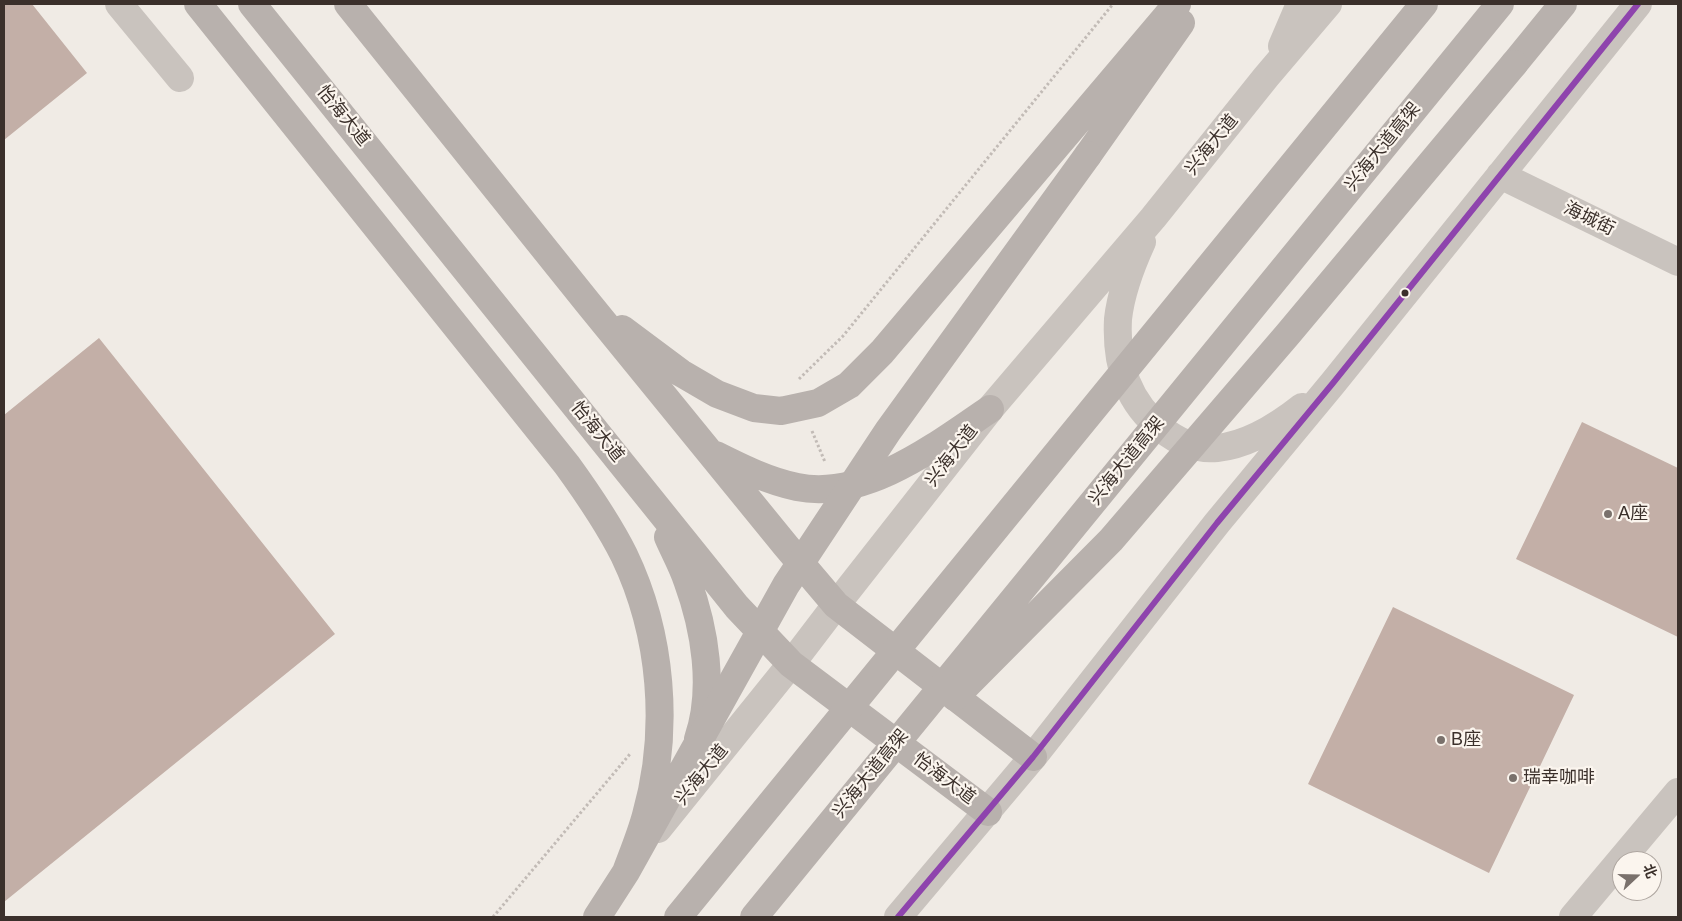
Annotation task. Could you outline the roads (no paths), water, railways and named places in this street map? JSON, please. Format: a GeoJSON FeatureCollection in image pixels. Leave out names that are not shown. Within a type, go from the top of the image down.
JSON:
{"type":"FeatureCollection","features":[{"type":"Feature","properties":{"kind":"main road"},"geometry":{"type":"LineString","coordinates":[[198,4],[567,465],[600,511],[624,556],[643,604],[654,652],[659,698],[658,752],[648,805],[626,872]]}},
{"type":"Feature","properties":{"kind":"main road","name":"怡海大道"},"geometry":{"type":"LineString","coordinates":[[252,4],[737,607],[792,664],[988,812]]}},
{"type":"Feature","properties":{"kind":"main road"},"geometry":{"type":"LineString","coordinates":[[348,4],[709,452],[836,604],[1033,757]]}},
{"type":"Feature","properties":{"kind":"main road"},"geometry":{"type":"LineString","coordinates":[[588,303],[682,373],[717,394],[754,408],[781,411],[818,403],[849,385],[882,352],[1177,4]]}},
{"type":"Feature","properties":{"kind":"main road"},"geometry":{"type":"LineString","coordinates":[[598,917],[626,872],[786,585],[888,431],[1195,4]]}},
{"type":"Feature","properties":{"kind":"main road"},"geometry":{"type":"LineString","coordinates":[[678,917],[1424,4]]}},
{"type":"Feature","properties":{"kind":"main road","name":"兴海大道高架"},"geometry":{"type":"LineString","coordinates":[[754,917],[1500,4]]}},
{"type":"Feature","properties":{"kind":"main road"},"geometry":{"type":"LineString","coordinates":[[843,809],[1111,540],[1288,334],[1563,4]]}},
{"type":"Feature","properties":{"kind":"main road"},"geometry":{"type":"LineString","coordinates":[[709,452],[758,476],[799,487],[834,488],[870,480],[900,466],[938,444],[990,409]]}},
{"type":"Feature","properties":{"kind":"main road"},"geometry":{"type":"LineString","coordinates":[[649,498],[687,578],[702,627],[706,680],[704,723],[676,808]]}},
{"type":"Feature","properties":{"kind":"street"},"geometry":{"type":"LineString","coordinates":[[119,4],[180,78]]}},
{"type":"Feature","properties":{"kind":"street"},"geometry":{"type":"LineString","coordinates":[[1266,77],[1288,34],[1300,4]]}},
{"type":"Feature","properties":{"kind":"street","name":"兴海大道"},"geometry":{"type":"LineString","coordinates":[[588,917],[792,664],[836,604],[990,409],[1153,218],[1266,77],[1328,4]]}},
{"type":"Feature","properties":{"kind":"street"},"geometry":{"type":"LineString","coordinates":[[898,917],[1033,757],[1218,523],[1638,4]]}},
{"type":"Feature","properties":{"kind":"street","name":"海城街"},"geometry":{"type":"LineString","coordinates":[[1500,175],[1678,262]]}},
{"type":"Feature","properties":{"kind":"street"},"geometry":{"type":"LineString","coordinates":[[1153,218],[1126,283],[1118,318],[1119,349],[1126,382],[1138,403],[1157,426],[1176,439],[1197,448],[1216,449],[1235,445],[1280,423],[1333,383]]}},
{"type":"Feature","properties":{"kind":"street"},"geometry":{"type":"LineString","coordinates":[[1572,917],[1678,792]]}},
{"type":"Feature","properties":{"kind":"place","name":"A座"},"geometry":{"type":"Point","coordinates":[1608,514]}},
{"type":"Feature","properties":{"kind":"place","name":"B座"},"geometry":{"type":"Point","coordinates":[1441,740]}},
{"type":"Feature","properties":{"kind":"place","name":"瑞幸咖啡"},"geometry":{"type":"Point","coordinates":[1513,778]}}]}
